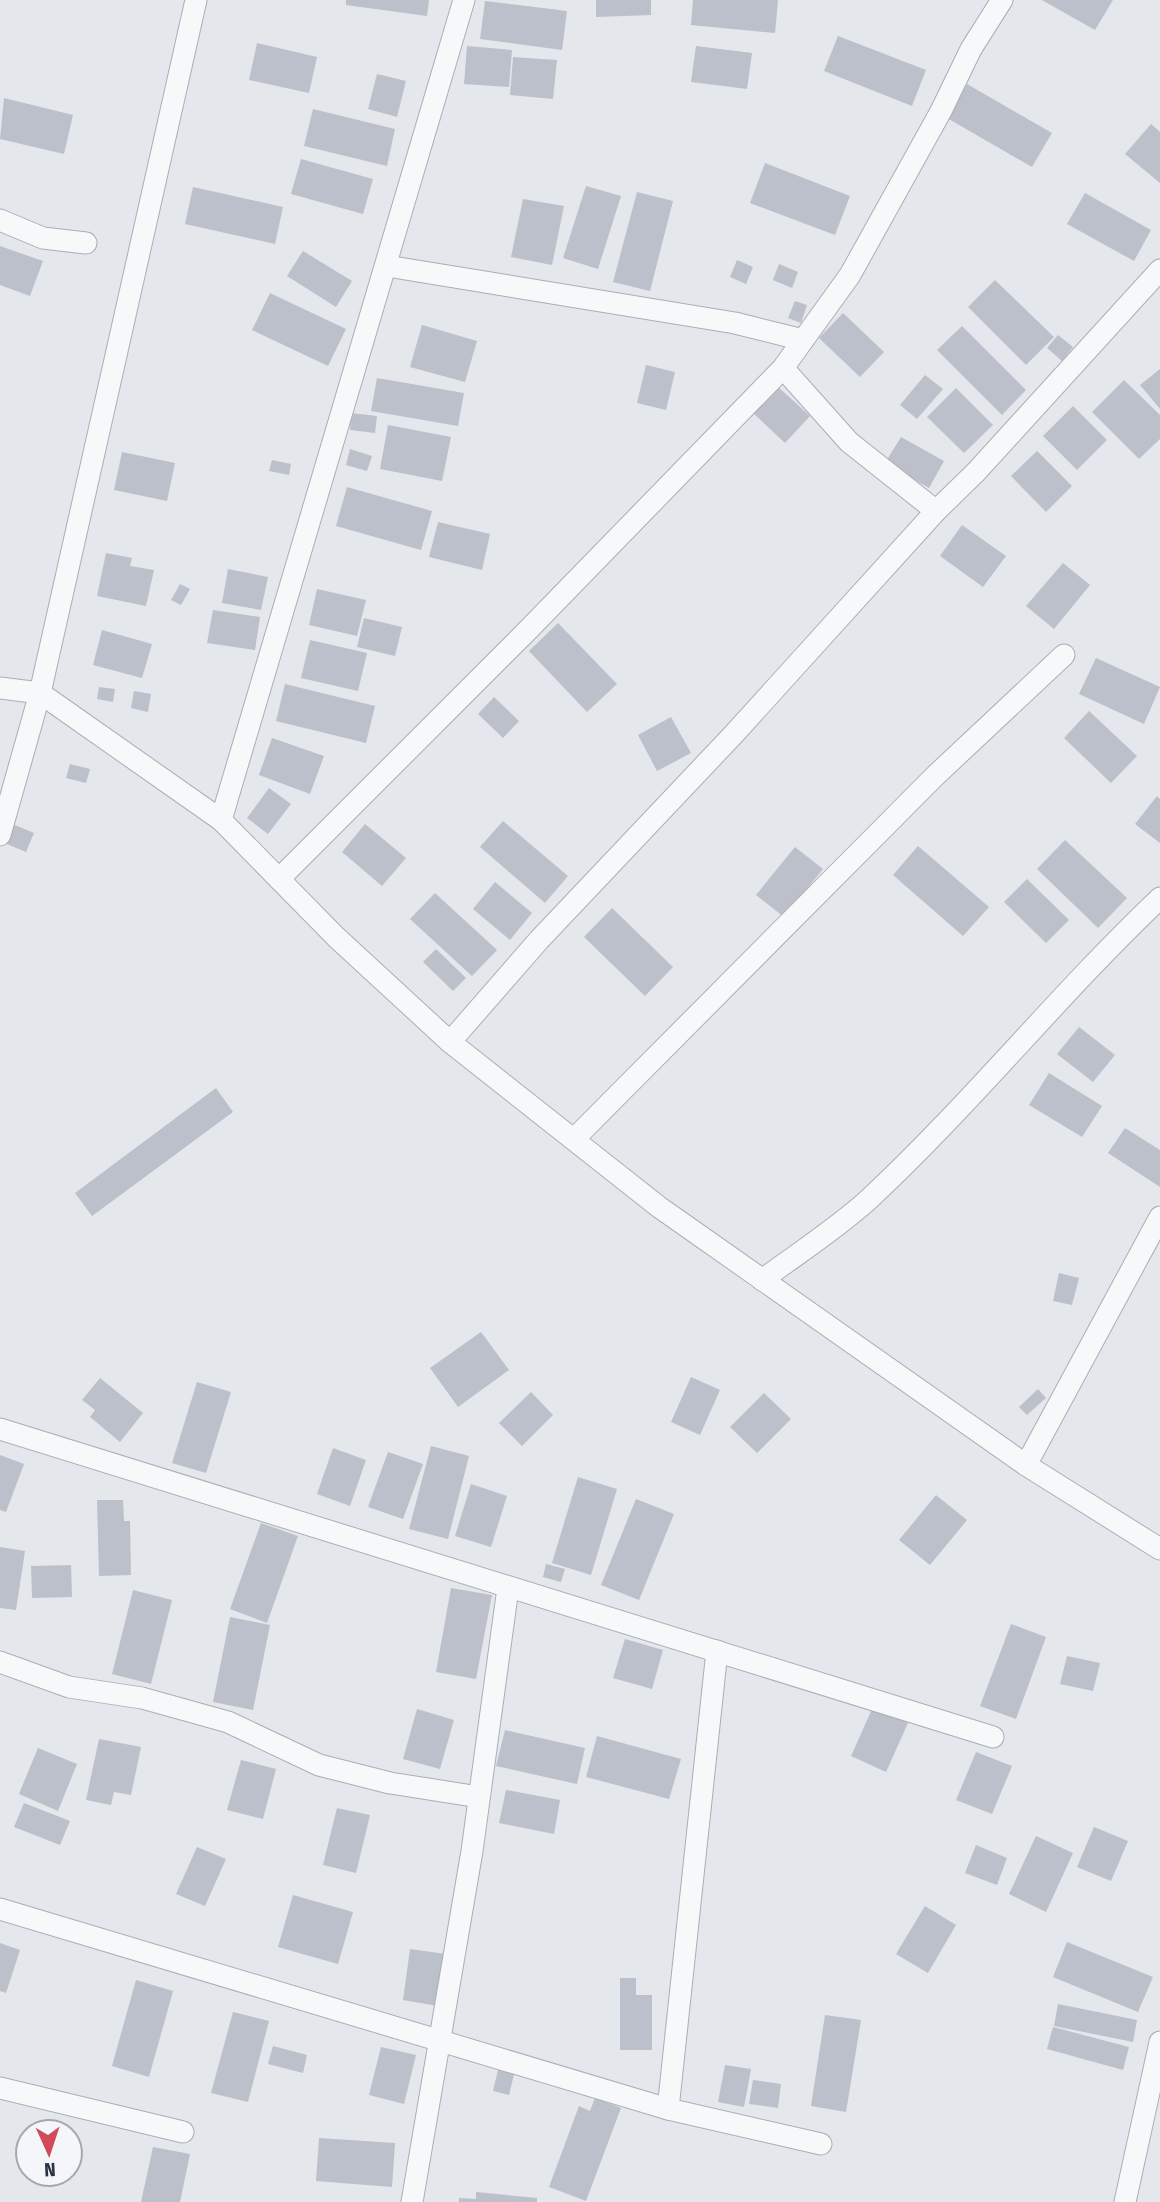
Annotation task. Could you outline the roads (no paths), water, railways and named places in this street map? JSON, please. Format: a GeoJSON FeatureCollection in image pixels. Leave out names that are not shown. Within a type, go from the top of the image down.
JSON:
{"type":"FeatureCollection","features":[{"type":"Feature","properties":{"kind":"street"},"geometry":{"type":"LineString","coordinates":[[0,835],[40,693],[196,0]]}},
{"type":"Feature","properties":{"kind":"street"},"geometry":{"type":"LineString","coordinates":[[221,820],[464,0]]}},
{"type":"Feature","properties":{"kind":"street"},"geometry":{"type":"LineString","coordinates":[[279,879],[527,631],[783,368],[850,275],[941,111],[971,49],[1002,0]]}},
{"type":"Feature","properties":{"kind":"street"},"geometry":{"type":"LineString","coordinates":[[0,220],[43,238],[86,243]]}},
{"type":"Feature","properties":{"kind":"street"},"geometry":{"type":"LineString","coordinates":[[387,266],[735,323],[803,340]]}},
{"type":"Feature","properties":{"kind":"street"},"geometry":{"type":"LineString","coordinates":[[450,1042],[539,940],[733,734],[936,511],[976,472],[1160,270]]}},
{"type":"Feature","properties":{"kind":"street"},"geometry":{"type":"LineString","coordinates":[[783,368],[849,442],[936,511]]}},
{"type":"Feature","properties":{"kind":"street"},"geometry":{"type":"LineString","coordinates":[[575,1138],[936,775],[1064,654]]}},
{"type":"Feature","properties":{"kind":"street"},"geometry":{"type":"LineString","coordinates":[[0,688],[40,693],[221,820],[336,937],[450,1042],[575,1138],[659,1207],[1026,1465],[1160,1549]]}},
{"type":"Feature","properties":{"kind":"street"},"geometry":{"type":"LineString","coordinates":[[762,1280],[866,1202],[970,1099],[1104,951],[1160,898]]}},
{"type":"Feature","properties":{"kind":"street"},"geometry":{"type":"LineString","coordinates":[[1026,1465],[1160,1217]]}},
{"type":"Feature","properties":{"kind":"street"},"geometry":{"type":"LineString","coordinates":[[0,1429],[993,1737]]}},
{"type":"Feature","properties":{"kind":"street"},"geometry":{"type":"LineString","coordinates":[[412,2202],[480,1797],[508,1588]]}},
{"type":"Feature","properties":{"kind":"street"},"geometry":{"type":"LineString","coordinates":[[668,2109],[717,1651]]}},
{"type":"Feature","properties":{"kind":"street"},"geometry":{"type":"LineString","coordinates":[[0,1662],[69,1687],[142,1698],[228,1721],[319,1765],[390,1783],[480,1797]]}},
{"type":"Feature","properties":{"kind":"street"},"geometry":{"type":"LineString","coordinates":[[0,1909],[668,2109],[821,2144]]}},
{"type":"Feature","properties":{"kind":"street"},"geometry":{"type":"LineString","coordinates":[[1125,2202],[1160,2042]]}},
{"type":"Feature","properties":{"kind":"street"},"geometry":{"type":"LineString","coordinates":[[0,2088],[183,2132]]}}]}
